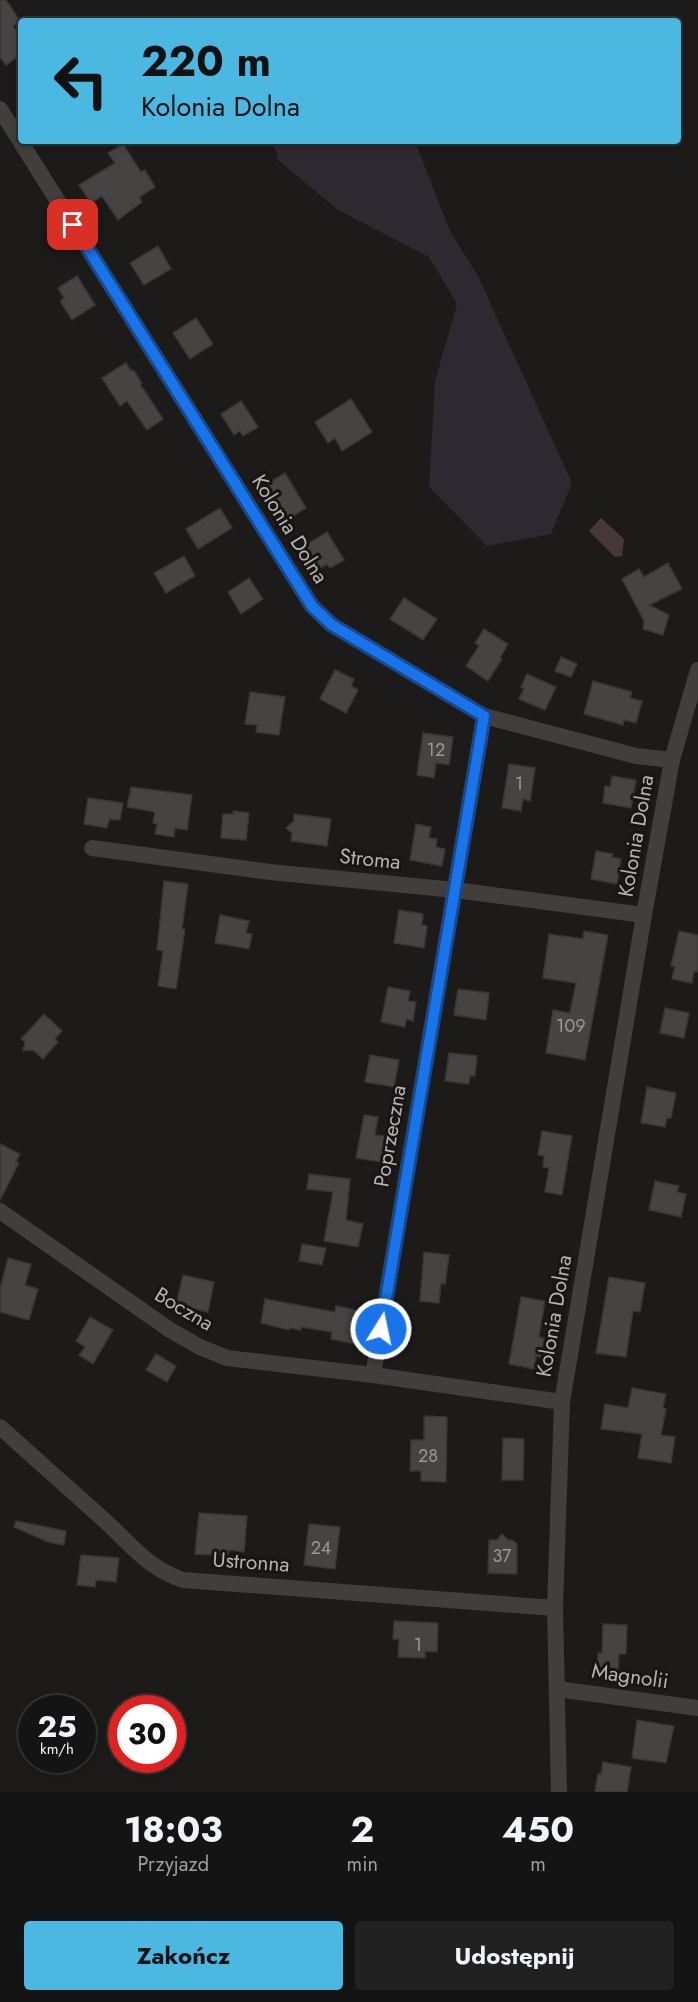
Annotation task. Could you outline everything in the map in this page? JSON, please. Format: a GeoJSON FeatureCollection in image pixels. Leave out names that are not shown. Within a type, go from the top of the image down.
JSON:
{"type":"FeatureCollection","features":[{"type":"Feature","properties":{"kind":"street","name":"Kolonia Dolna"},"geometry":{"type":"LineString","coordinates":[[0,109],[18,138]]}},
{"type":"Feature","properties":{"kind":"street","name":"Kolonia Dolna"},"geometry":{"type":"LineString","coordinates":[[22,144],[312,606],[332,625],[484,716],[636,756],[672,760],[562,1402],[555,1608],[559,1792]]}},
{"type":"Feature","properties":{"kind":"street"},"geometry":{"type":"LineString","coordinates":[[672,760],[698,670]]}},
{"type":"Feature","properties":{"kind":"street","name":"Poprzeczna"},"geometry":{"type":"LineString","coordinates":[[373,1375],[484,716]]}},
{"type":"Feature","properties":{"kind":"street","name":"Stroma"},"geometry":{"type":"LineString","coordinates":[[92,848],[270,872],[454,890],[644,915]]}},
{"type":"Feature","properties":{"kind":"street","name":"Boczna"},"geometry":{"type":"LineString","coordinates":[[0,1211],[170,1330],[200,1347],[227,1358],[373,1375]]}},
{"type":"Feature","properties":{"kind":"street"},"geometry":{"type":"LineString","coordinates":[[373,1375],[562,1402]]}},
{"type":"Feature","properties":{"kind":"street","name":"Ustronna"},"geometry":{"type":"LineString","coordinates":[[0,1427],[150,1564],[166,1574],[183,1580],[555,1608]]}},
{"type":"Feature","properties":{"kind":"street","name":"Magnolii"},"geometry":{"type":"LineString","coordinates":[[556,1689],[698,1708]]}},
{"type":"Feature","properties":{"kind":"shaded area"},"geometry":{"type":"Polygon","coordinates":[[[274,144],[416,144],[450,231],[478,276],[572,483],[551,534],[487,546],[429,487],[435,381],[457,304],[429,257],[338,210],[278,160],[274,144]]]}},
{"type":"Feature","properties":{"kind":"shaded area"},"geometry":{"type":"Polygon","coordinates":[[[601,518],[624,539],[622,556],[615,557],[589,531],[601,518]]]}},
{"type":"Feature","properties":{"kind":"building"},"geometry":{"type":"Polygon","coordinates":[[[0,0],[6,0],[18,18],[18,22],[13,26],[18,33],[18,56],[6,65],[0,57],[0,0]]]}},
{"type":"Feature","properties":{"kind":"building"},"geometry":{"type":"Polygon","coordinates":[[[123,144],[141,172],[145,170],[155,187],[139,197],[142,202],[118,220],[102,196],[91,203],[79,185],[115,163],[108,153],[123,144]]]}},
{"type":"Feature","properties":{"kind":"building"},"geometry":{"type":"Polygon","coordinates":[[[158,246],[171,269],[144,285],[130,263],[158,246]]]}},
{"type":"Feature","properties":{"kind":"building"},"geometry":{"type":"Polygon","coordinates":[[[77,276],[95,305],[72,320],[60,301],[64,298],[58,288],[77,276]]]}},
{"type":"Feature","properties":{"kind":"building"},"geometry":{"type":"Polygon","coordinates":[[[196,318],[213,344],[190,359],[173,333],[196,318]]]}},
{"type":"Feature","properties":{"kind":"building"},"geometry":{"type":"Polygon","coordinates":[[[126,363],[142,383],[140,384],[163,419],[147,430],[127,401],[120,406],[102,378],[126,363]]]}},
{"type":"Feature","properties":{"kind":"building"},"geometry":{"type":"Polygon","coordinates":[[[351,399],[372,432],[342,451],[335,438],[328,443],[315,422],[351,399]]]}},
{"type":"Feature","properties":{"kind":"building"},"geometry":{"type":"Polygon","coordinates":[[[241,401],[258,427],[243,436],[240,431],[234,435],[221,414],[241,401]]]}},
{"type":"Feature","properties":{"kind":"building"},"geometry":{"type":"Polygon","coordinates":[[[285,473],[306,508],[287,520],[265,485],[285,473]]]}},
{"type":"Feature","properties":{"kind":"building"},"geometry":{"type":"Polygon","coordinates":[[[220,508],[232,528],[198,549],[186,529],[220,508]]]}},
{"type":"Feature","properties":{"kind":"building"},"geometry":{"type":"Polygon","coordinates":[[[327,532],[344,560],[330,568],[327,564],[318,569],[304,546],[327,532]]]}},
{"type":"Feature","properties":{"kind":"building"},"geometry":{"type":"Polygon","coordinates":[[[184,556],[195,576],[166,593],[154,573],[184,556]]]}},
{"type":"Feature","properties":{"kind":"building"},"geometry":{"type":"Polygon","coordinates":[[[668,563],[682,589],[649,605],[669,615],[663,635],[643,629],[644,621],[622,579],[639,569],[644,577],[668,563]]]}},
{"type":"Feature","properties":{"kind":"building"},"geometry":{"type":"Polygon","coordinates":[[[249,578],[263,599],[241,614],[228,592],[249,578]]]}},
{"type":"Feature","properties":{"kind":"building"},"geometry":{"type":"Polygon","coordinates":[[[404,598],[437,619],[423,640],[390,619],[404,598]]]}},
{"type":"Feature","properties":{"kind":"building"},"geometry":{"type":"Polygon","coordinates":[[[484,629],[508,644],[500,658],[502,659],[488,681],[466,666],[479,646],[475,643],[484,629]]]}},
{"type":"Feature","properties":{"kind":"building"},"geometry":{"type":"Polygon","coordinates":[[[561,657],[577,664],[571,677],[555,671],[561,657]]]}},
{"type":"Feature","properties":{"kind":"building"},"geometry":{"type":"Polygon","coordinates":[[[335,670],[354,679],[351,686],[358,690],[346,713],[320,699],[335,670]]]}},
{"type":"Feature","properties":{"kind":"building"},"geometry":{"type":"Polygon","coordinates":[[[527,674],[556,687],[545,710],[519,699],[527,674]]]}},
{"type":"Feature","properties":{"kind":"building"},"geometry":{"type":"Polygon","coordinates":[[[593,681],[632,692],[630,698],[642,701],[636,723],[624,720],[623,725],[584,714],[593,681]]]}},
{"type":"Feature","properties":{"kind":"building"},"geometry":{"type":"Polygon","coordinates":[[[250,692],[285,697],[279,735],[256,732],[257,725],[245,724],[250,692]]]}},
{"type":"Feature","properties":{"kind":"building"},"geometry":{"type":"Polygon","coordinates":[[[423,733],[453,737],[449,765],[436,763],[434,778],[417,775],[423,733]]]}},
{"type":"Feature","properties":{"kind":"building"},"geometry":{"type":"Polygon","coordinates":[[[509,764],[535,768],[530,801],[523,799],[521,811],[502,808],[509,764]]]}},
{"type":"Feature","properties":{"kind":"building"},"geometry":{"type":"Polygon","coordinates":[[[612,776],[636,780],[631,808],[603,803],[605,786],[610,787],[612,776]]]}},
{"type":"Feature","properties":{"kind":"building"},"geometry":{"type":"Polygon","coordinates":[[[131,787],[192,795],[187,830],[175,828],[174,837],[155,834],[157,824],[153,823],[155,812],[127,807],[131,787]]]}},
{"type":"Feature","properties":{"kind":"building"},"geometry":{"type":"Polygon","coordinates":[[[88,798],[123,803],[120,820],[109,819],[107,828],[84,824],[88,798]]]}},
{"type":"Feature","properties":{"kind":"building"},"geometry":{"type":"Polygon","coordinates":[[[233,811],[249,813],[246,840],[221,838],[223,814],[233,814],[233,811]]]}},
{"type":"Feature","properties":{"kind":"building"},"geometry":{"type":"Polygon","coordinates":[[[294,814],[331,819],[327,846],[291,841],[292,833],[286,828],[294,821],[294,814]]]}},
{"type":"Feature","properties":{"kind":"building"},"geometry":{"type":"Polygon","coordinates":[[[416,824],[431,827],[429,838],[437,839],[436,847],[445,849],[442,866],[410,860],[416,824]]]}},
{"type":"Feature","properties":{"kind":"building"},"geometry":{"type":"Polygon","coordinates":[[[596,851],[613,854],[612,857],[621,859],[617,884],[591,879],[596,851]]]}},
{"type":"Feature","properties":{"kind":"building"},"geometry":{"type":"Polygon","coordinates":[[[164,881],[188,884],[182,929],[185,929],[176,989],[158,986],[163,951],[157,950],[164,881]]]}},
{"type":"Feature","properties":{"kind":"building"},"geometry":{"type":"Polygon","coordinates":[[[399,910],[423,914],[422,925],[427,926],[424,948],[394,943],[399,910]]]}},
{"type":"Feature","properties":{"kind":"building"},"geometry":{"type":"Polygon","coordinates":[[[220,915],[249,921],[246,933],[252,934],[249,949],[215,943],[220,915]]]}},
{"type":"Feature","properties":{"kind":"building"},"geometry":{"type":"Polygon","coordinates":[[[584,931],[608,935],[585,1060],[546,1053],[553,1010],[570,1013],[576,983],[543,978],[549,934],[583,939],[584,931]]]}},
{"type":"Feature","properties":{"kind":"building"},"geometry":{"type":"Polygon","coordinates":[[[679,931],[698,935],[698,972],[694,971],[692,983],[672,979],[675,967],[671,966],[679,931]]]}},
{"type":"Feature","properties":{"kind":"building"},"geometry":{"type":"Polygon","coordinates":[[[388,987],[410,991],[408,1001],[416,1002],[413,1021],[406,1019],[405,1027],[381,1022],[388,987]]]}},
{"type":"Feature","properties":{"kind":"building"},"geometry":{"type":"Polygon","coordinates":[[[458,989],[489,993],[486,1020],[454,1015],[458,989]]]}},
{"type":"Feature","properties":{"kind":"building"},"geometry":{"type":"Polygon","coordinates":[[[665,1008],[689,1013],[684,1038],[660,1033],[665,1008]]]}},
{"type":"Feature","properties":{"kind":"building"},"geometry":{"type":"Polygon","coordinates":[[[44,1014],[62,1031],[55,1039],[58,1042],[43,1059],[33,1050],[23,1051],[25,1042],[21,1039],[44,1014]]]}},
{"type":"Feature","properties":{"kind":"building"},"geometry":{"type":"Polygon","coordinates":[[[449,1053],[477,1056],[475,1076],[470,1076],[469,1084],[445,1081],[449,1053]]]}},
{"type":"Feature","properties":{"kind":"building"},"geometry":{"type":"Polygon","coordinates":[[[370,1055],[399,1060],[394,1087],[365,1082],[370,1055]]]}},
{"type":"Feature","properties":{"kind":"building"},"geometry":{"type":"Polygon","coordinates":[[[647,1087],[676,1093],[671,1118],[667,1118],[665,1127],[641,1123],[647,1087]]]}},
{"type":"Feature","properties":{"kind":"building"},"geometry":{"type":"Polygon","coordinates":[[[364,1115],[378,1117],[375,1135],[386,1136],[381,1162],[356,1158],[364,1115]]]}},
{"type":"Feature","properties":{"kind":"building"},"geometry":{"type":"Polygon","coordinates":[[[542,1131],[572,1136],[562,1195],[545,1192],[549,1168],[543,1167],[544,1156],[538,1155],[542,1131]]]}},
{"type":"Feature","properties":{"kind":"building"},"geometry":{"type":"Polygon","coordinates":[[[0,1144],[20,1154],[16,1162],[19,1163],[0,1200],[0,1144]]]}},
{"type":"Feature","properties":{"kind":"building"},"geometry":{"type":"Polygon","coordinates":[[[309,1174],[350,1179],[346,1220],[363,1224],[358,1247],[324,1241],[333,1192],[307,1189],[309,1174]]]}},
{"type":"Feature","properties":{"kind":"building"},"geometry":{"type":"Polygon","coordinates":[[[655,1181],[679,1186],[677,1192],[686,1194],[681,1217],[649,1210],[655,1181]]]}},
{"type":"Feature","properties":{"kind":"building"},"geometry":{"type":"Polygon","coordinates":[[[302,1244],[326,1248],[322,1265],[299,1261],[302,1244]]]}},
{"type":"Feature","properties":{"kind":"building"},"geometry":{"type":"Polygon","coordinates":[[[424,1252],[449,1255],[445,1284],[441,1283],[439,1303],[420,1301],[424,1252]]]}},
{"type":"Feature","properties":{"kind":"building"},"geometry":{"type":"Polygon","coordinates":[[[8,1258],[31,1264],[25,1285],[38,1289],[29,1320],[0,1312],[0,1289],[8,1258]]]}},
{"type":"Feature","properties":{"kind":"building"},"geometry":{"type":"Polygon","coordinates":[[[183,1275],[214,1282],[208,1312],[176,1305],[183,1275]]]}},
{"type":"Feature","properties":{"kind":"building"},"geometry":{"type":"Polygon","coordinates":[[[609,1277],[645,1283],[640,1312],[633,1311],[626,1357],[596,1353],[609,1277]]]}},
{"type":"Feature","properties":{"kind":"building"},"geometry":{"type":"Polygon","coordinates":[[[521,1297],[545,1301],[539,1337],[544,1338],[541,1357],[536,1356],[534,1369],[509,1364],[521,1297]]]}},
{"type":"Feature","properties":{"kind":"building"},"geometry":{"type":"Polygon","coordinates":[[[265,1299],[335,1312],[336,1306],[361,1311],[355,1344],[331,1339],[332,1332],[301,1327],[301,1330],[289,1328],[289,1330],[261,1323],[265,1299]]]}},
{"type":"Feature","properties":{"kind":"building"},"geometry":{"type":"Polygon","coordinates":[[[90,1317],[113,1330],[93,1364],[79,1355],[85,1347],[76,1341],[90,1317]]]}},
{"type":"Feature","properties":{"kind":"building"},"geometry":{"type":"Polygon","coordinates":[[[156,1354],[176,1366],[167,1382],[146,1370],[156,1354]]]}},
{"type":"Feature","properties":{"kind":"building"},"geometry":{"type":"Polygon","coordinates":[[[632,1388],[666,1394],[663,1408],[666,1409],[661,1435],[675,1437],[671,1463],[638,1458],[642,1434],[601,1429],[605,1404],[628,1408],[632,1388]]]}},
{"type":"Feature","properties":{"kind":"building"},"geometry":{"type":"Polygon","coordinates":[[[424,1416],[447,1417],[446,1482],[421,1481],[421,1471],[410,1471],[411,1440],[424,1440],[424,1416]]]}},
{"type":"Feature","properties":{"kind":"building"},"geometry":{"type":"Polygon","coordinates":[[[503,1438],[524,1439],[523,1480],[502,1480],[503,1438]]]}},
{"type":"Feature","properties":{"kind":"building"},"geometry":{"type":"Polygon","coordinates":[[[199,1513],[247,1516],[244,1552],[229,1550],[228,1556],[195,1554],[199,1513]]]}},
{"type":"Feature","properties":{"kind":"building"},"geometry":{"type":"Polygon","coordinates":[[[16,1521],[66,1531],[64,1545],[48,1542],[14,1527],[16,1521]]]}},
{"type":"Feature","properties":{"kind":"building"},"geometry":{"type":"Polygon","coordinates":[[[309,1524],[340,1527],[335,1569],[304,1565],[309,1524]]]}},
{"type":"Feature","properties":{"kind":"building"},"geometry":{"type":"Polygon","coordinates":[[[502,1534],[517,1544],[517,1574],[488,1573],[489,1540],[497,1540],[502,1534]]]}},
{"type":"Feature","properties":{"kind":"building"},"geometry":{"type":"Polygon","coordinates":[[[81,1555],[119,1558],[116,1582],[96,1580],[95,1587],[77,1585],[81,1555]]]}},
{"type":"Feature","properties":{"kind":"building"},"geometry":{"type":"Polygon","coordinates":[[[394,1621],[438,1623],[437,1652],[425,1651],[425,1658],[398,1657],[399,1639],[393,1639],[394,1621]]]}},
{"type":"Feature","properties":{"kind":"building"},"geometry":{"type":"Polygon","coordinates":[[[603,1624],[627,1625],[626,1654],[619,1654],[618,1673],[597,1672],[598,1653],[602,1653],[603,1624]]]}},
{"type":"Feature","properties":{"kind":"building"},"geometry":{"type":"Polygon","coordinates":[[[637,1720],[674,1726],[666,1763],[632,1758],[637,1720]]]}},
{"type":"Feature","properties":{"kind":"building"},"geometry":{"type":"Polygon","coordinates":[[[603,1762],[631,1767],[627,1792],[595,1792],[603,1762]]]}},
{"type":"Feature","properties":{"kind":"route"},"geometry":{"type":"LineString","coordinates":[[73,225],[312,606],[332,625],[484,716],[381,1329]]}}]}
